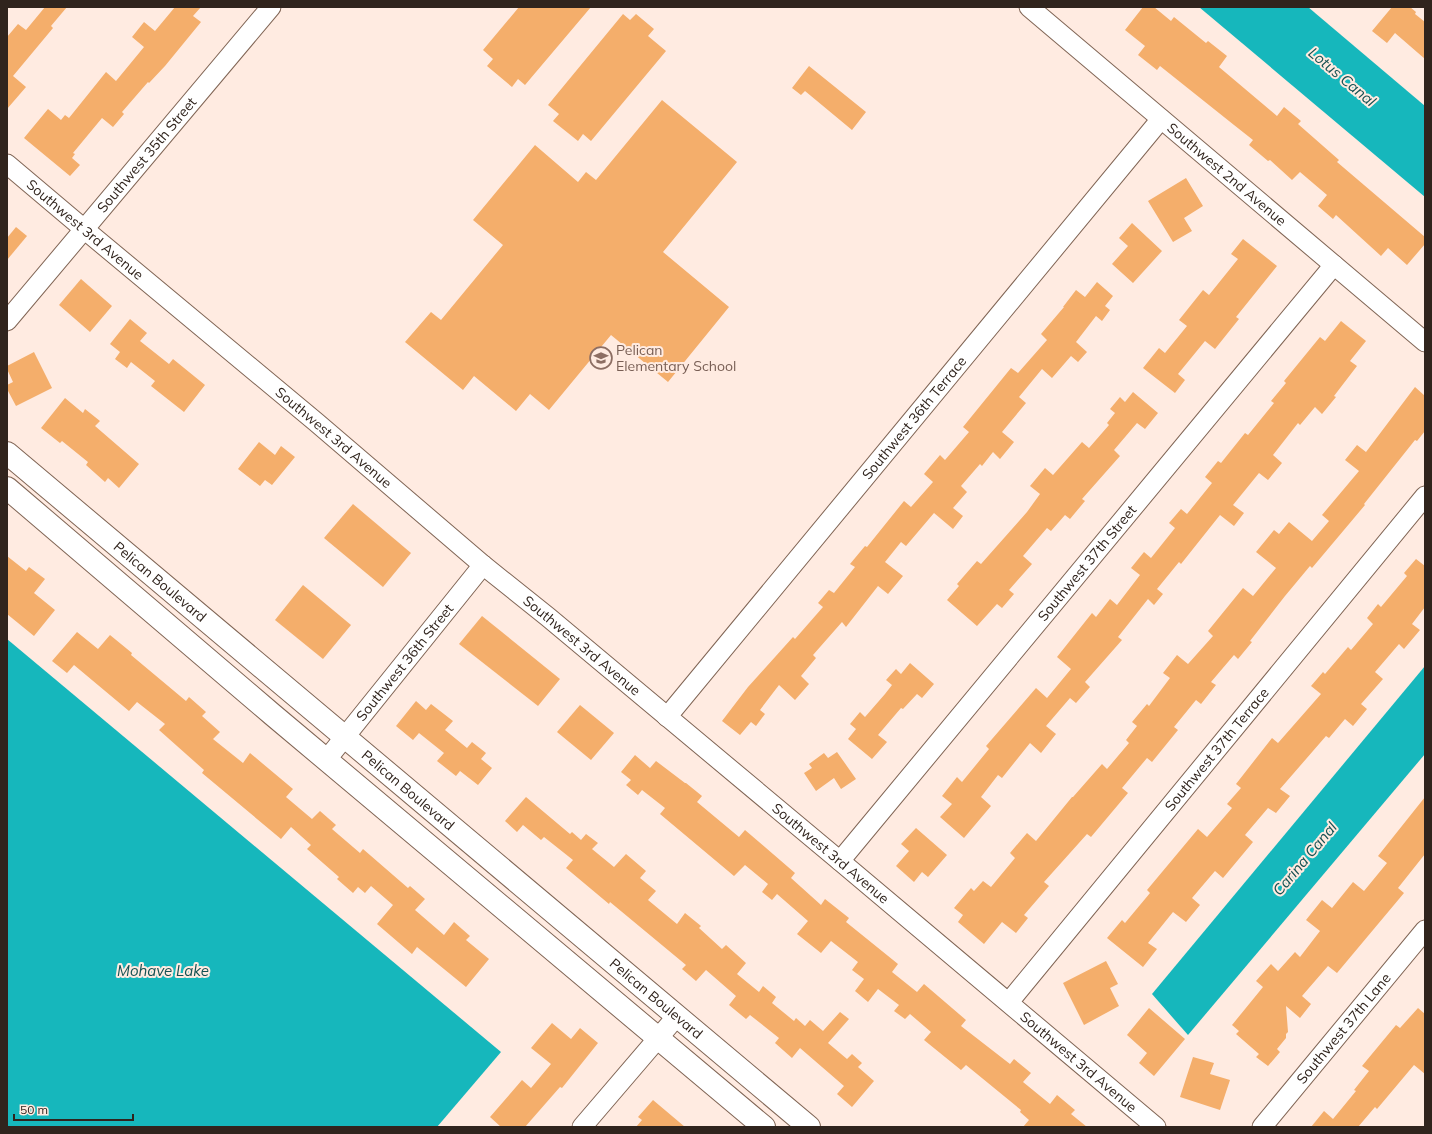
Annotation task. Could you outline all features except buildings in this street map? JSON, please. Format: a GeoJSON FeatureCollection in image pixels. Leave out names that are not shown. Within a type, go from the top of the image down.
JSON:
{"type":"FeatureCollection","features":[{"type":"Feature","properties":{"kind":"street","name":"Southwest 35th Street"},"geometry":{"type":"LineString","coordinates":[[7,321],[271,7]]}},
{"type":"Feature","properties":{"kind":"street","name":"Southwest 2nd Avenue"},"geometry":{"type":"LineString","coordinates":[[1029,7],[1425,342]]}},
{"type":"Feature","properties":{"kind":"street","name":"Southwest 36th Terrace"},"geometry":{"type":"LineString","coordinates":[[667,717],[1161,119]]}},
{"type":"Feature","properties":{"kind":"street","name":"Southwest 3rd Avenue"},"geometry":{"type":"LineString","coordinates":[[7,164],[272,385],[483,565],[548,617],[840,860],[1156,1127]]}},
{"type":"Feature","properties":{"kind":"street","name":"Southwest 37th Street"},"geometry":{"type":"LineString","coordinates":[[840,860],[1334,265]]}},
{"type":"Feature","properties":{"kind":"street","name":"Pelican Boulevard"},"geometry":{"type":"LineString","coordinates":[[7,453],[809,1127]]}},
{"type":"Feature","properties":{"kind":"street","name":"Pelican Boulevard"},"geometry":{"type":"LineString","coordinates":[[7,488],[764,1127]]}},
{"type":"Feature","properties":{"kind":"street","name":"Southwest 37th Terrace"},"geometry":{"type":"LineString","coordinates":[[1009,1002],[1425,496]]}},
{"type":"Feature","properties":{"kind":"street","name":"Southwest 36th Street"},"geometry":{"type":"LineString","coordinates":[[327,759],[483,565]]}},
{"type":"Feature","properties":{"kind":"street","name":"Southwest 37th Lane"},"geometry":{"type":"LineString","coordinates":[[1262,1127],[1425,930]]}},
{"type":"Feature","properties":{"kind":"street"},"geometry":{"type":"LineString","coordinates":[[582,1127],[677,1016]]}},
{"type":"Feature","properties":{"kind":"water","name":"Lotus Canal"},"geometry":{"type":"Polygon","coordinates":[[[1199,7],[1308,7],[1425,106],[1425,197],[1199,7]]]}},
{"type":"Feature","properties":{"kind":"water","name":"Mohave Lake"},"geometry":{"type":"Polygon","coordinates":[[[7,639],[501,1052],[437,1127],[7,1127],[7,639]]]}},
{"type":"Feature","properties":{"kind":"water","name":"Carina Canal"},"geometry":{"type":"Polygon","coordinates":[[[1425,666],[1425,754],[1188,1035],[1152,994],[1425,666]]]}},
{"type":"Feature","properties":{"kind":"place","name":"Pelican Elementary School"},"geometry":{"type":"Point","coordinates":[601,358]}}]}
